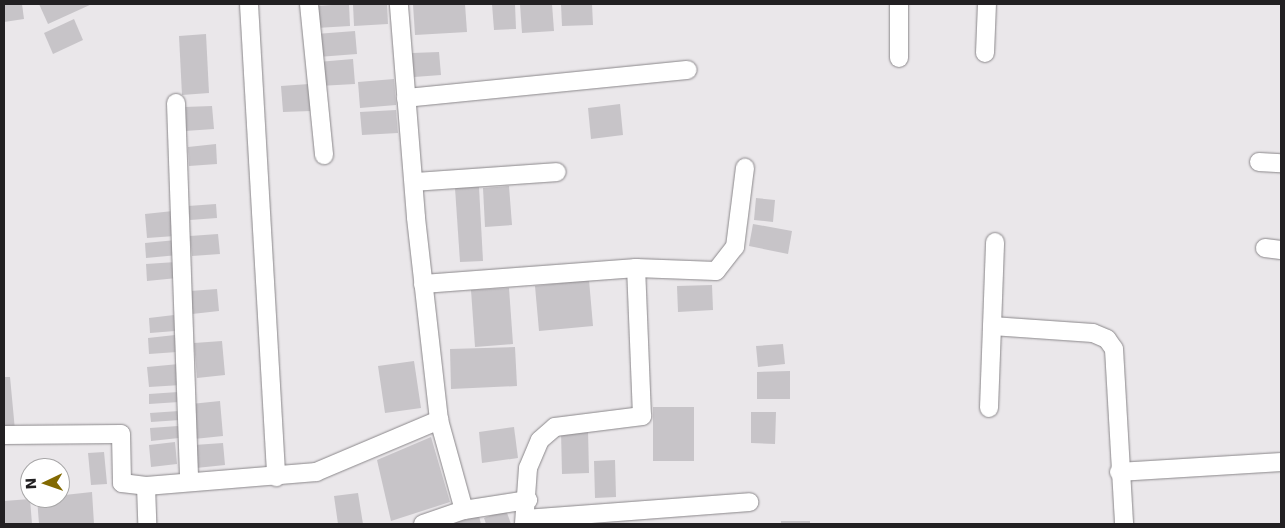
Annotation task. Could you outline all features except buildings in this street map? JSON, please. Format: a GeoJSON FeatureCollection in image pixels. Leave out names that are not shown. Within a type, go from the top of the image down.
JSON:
{"type":"FeatureCollection","features":[{"type":"Feature","properties":{"kind":"street"},"geometry":{"type":"LineString","coordinates":[[249,4],[276,477]]}},
{"type":"Feature","properties":{"kind":"street"},"geometry":{"type":"LineString","coordinates":[[309,4],[324,155]]}},
{"type":"Feature","properties":{"kind":"street"},"geometry":{"type":"LineString","coordinates":[[399,4],[423,284],[440,420],[464,510]]}},
{"type":"Feature","properties":{"kind":"street"},"geometry":{"type":"LineString","coordinates":[[899,4],[899,58]]}},
{"type":"Feature","properties":{"kind":"street"},"geometry":{"type":"LineString","coordinates":[[985,53],[987,4]]}},
{"type":"Feature","properties":{"kind":"street"},"geometry":{"type":"LineString","coordinates":[[406,98],[688,70]]}},
{"type":"Feature","properties":{"kind":"street"},"geometry":{"type":"LineString","coordinates":[[176,103],[189,482]]}},
{"type":"Feature","properties":{"kind":"street"},"geometry":{"type":"LineString","coordinates":[[1260,162],[1281,164]]}},
{"type":"Feature","properties":{"kind":"street"},"geometry":{"type":"LineString","coordinates":[[423,284],[636,268],[716,271],[727,262],[735,247],[745,168]]}},
{"type":"Feature","properties":{"kind":"street"},"geometry":{"type":"LineString","coordinates":[[414,182],[557,172]]}},
{"type":"Feature","properties":{"kind":"street"},"geometry":{"type":"LineString","coordinates":[[989,408],[995,242]]}},
{"type":"Feature","properties":{"kind":"street"},"geometry":{"type":"LineString","coordinates":[[636,268],[642,416],[555,427],[540,440],[528,468],[528,500],[525,522],[749,502]]}},
{"type":"Feature","properties":{"kind":"street"},"geometry":{"type":"LineString","coordinates":[[992,326],[1070,330],[1107,339],[1114,349],[1119,472],[1124,524]]}},
{"type":"Feature","properties":{"kind":"street"},"geometry":{"type":"LineString","coordinates":[[4,435],[120,434],[122,483],[146,486],[276,477],[316,472],[440,420]]}},
{"type":"Feature","properties":{"kind":"street"},"geometry":{"type":"LineString","coordinates":[[1119,472],[1281,462]]}},
{"type":"Feature","properties":{"kind":"street"},"geometry":{"type":"LineString","coordinates":[[146,486],[147,524]]}},
{"type":"Feature","properties":{"kind":"street"},"geometry":{"type":"LineString","coordinates":[[423,524],[464,510],[528,500]]}}]}
